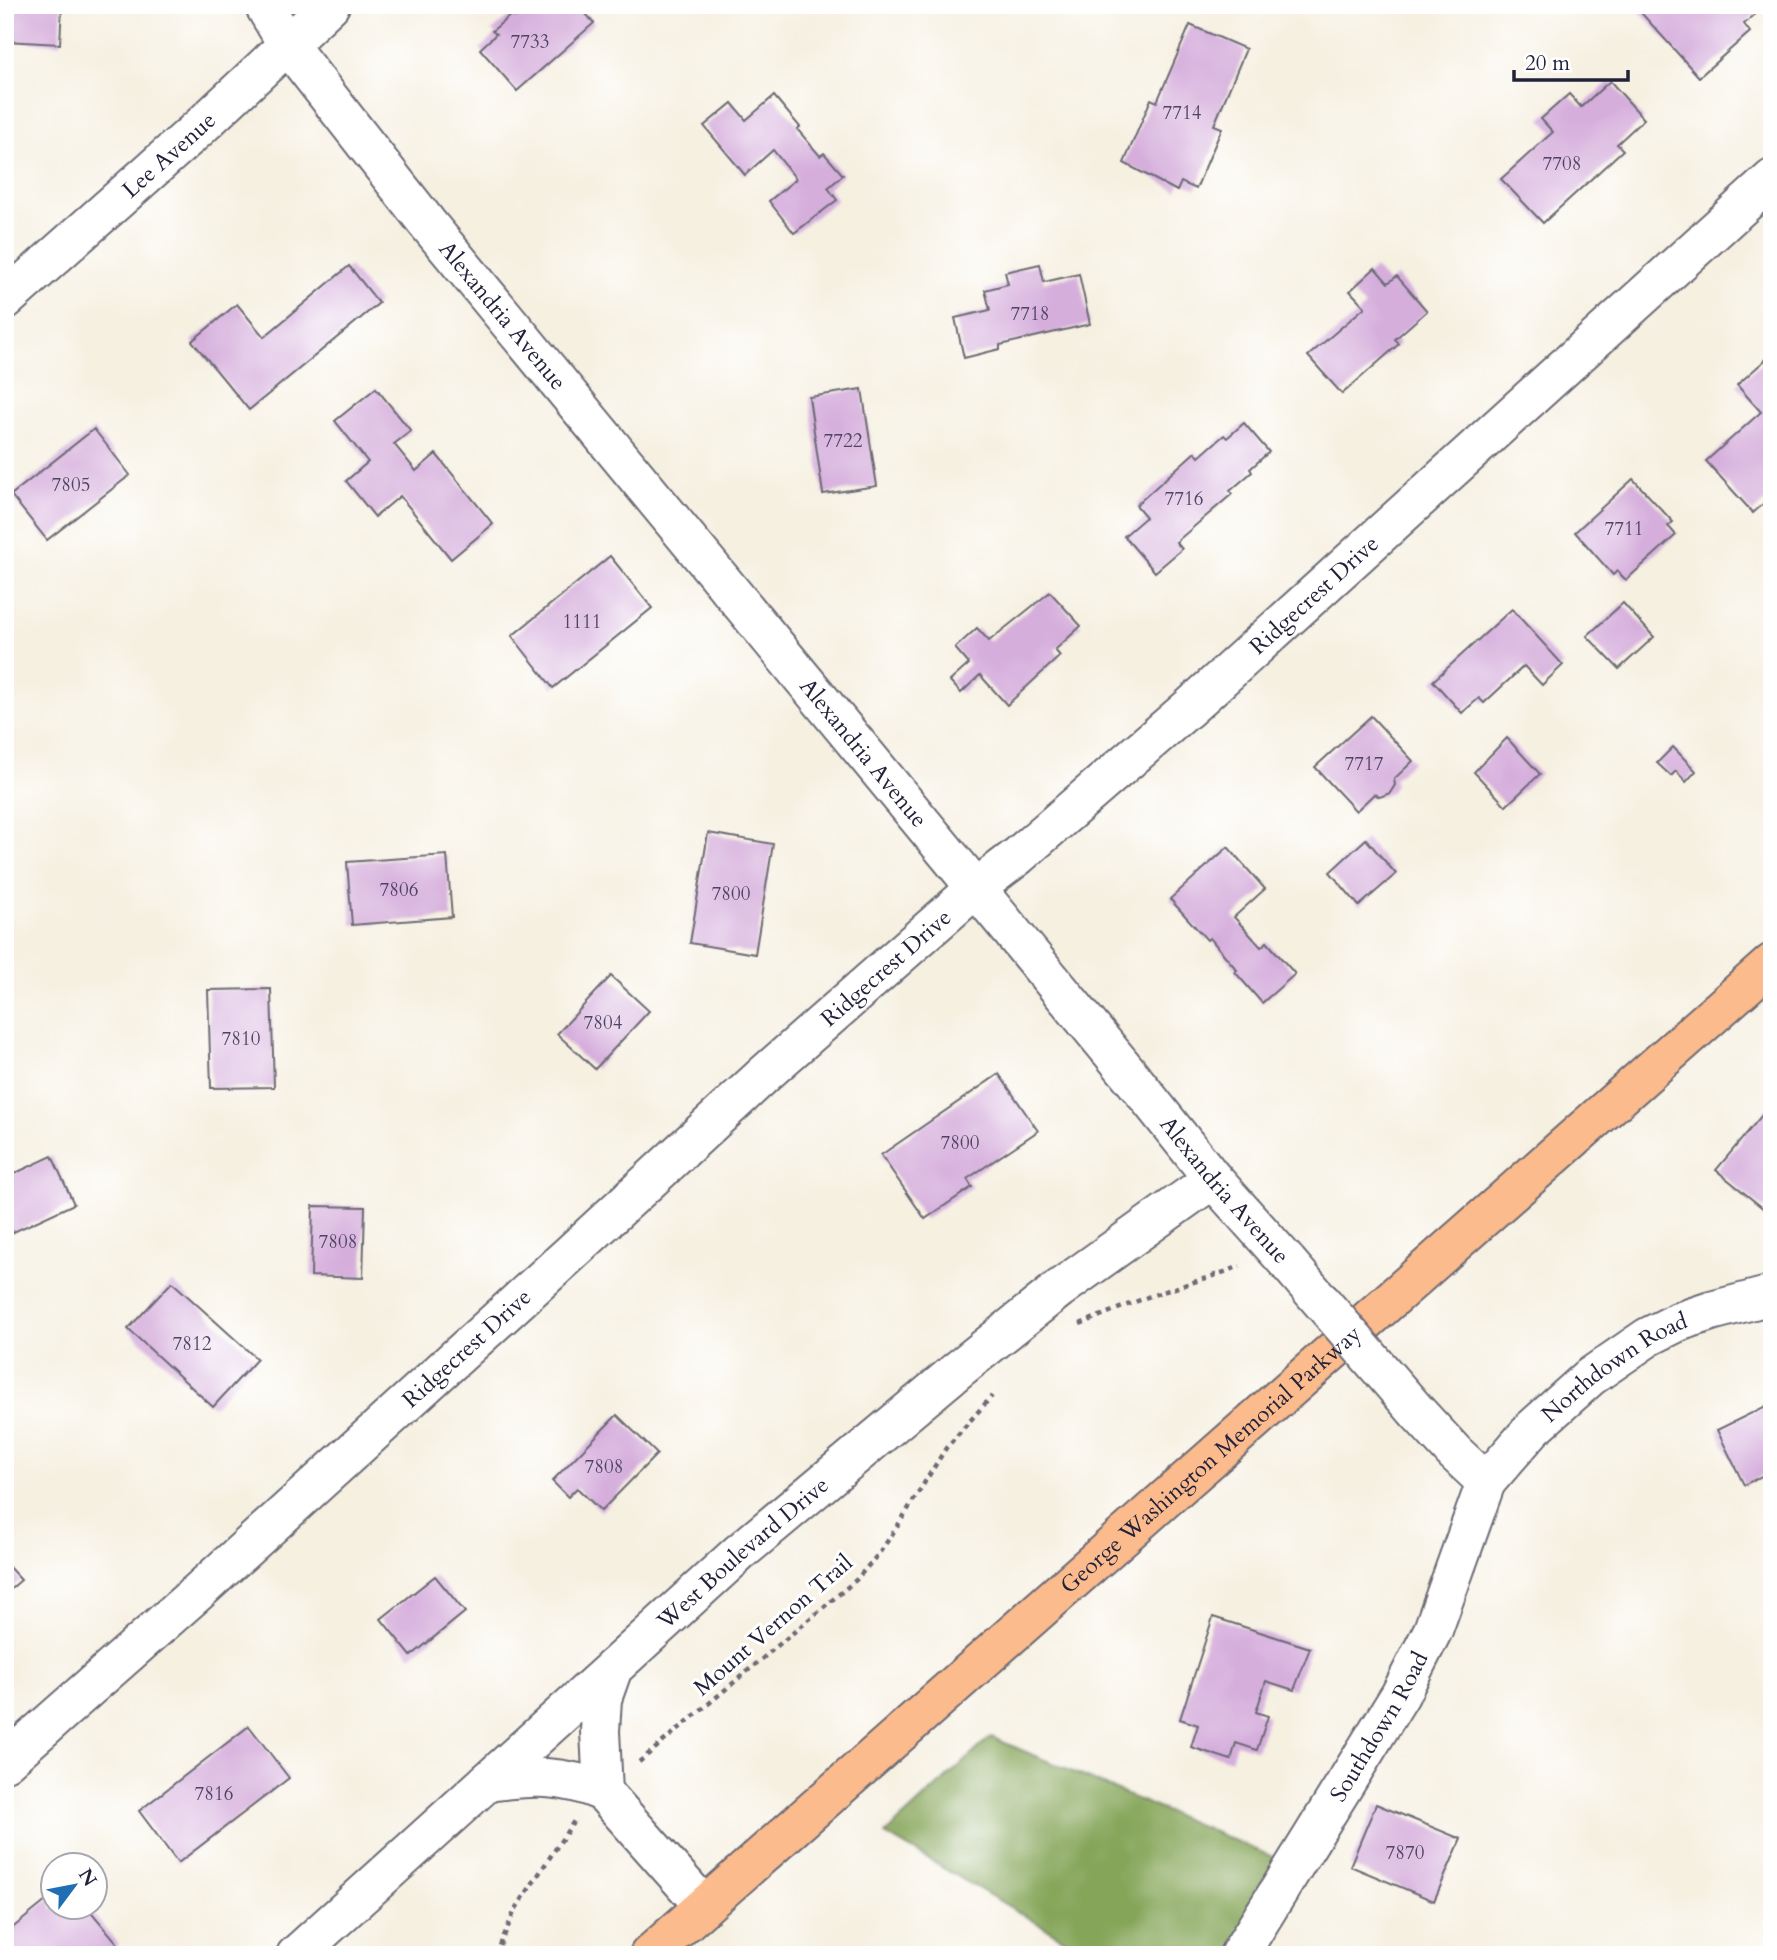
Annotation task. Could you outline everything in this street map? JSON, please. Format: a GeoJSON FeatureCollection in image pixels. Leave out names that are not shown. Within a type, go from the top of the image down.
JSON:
{"type":"FeatureCollection","features":[{"type":"Feature","properties":{"kind":"main road","name":"George Washington Memorial Parkway"},"geometry":{"type":"LineString","coordinates":[[649,1955],[1772,963]]}},
{"type":"Feature","properties":{"kind":"street","name":"Alexandria Avenue"},"geometry":{"type":"LineString","coordinates":[[264,5],[287,44],[427,223],[1213,1179],[1455,1453],[1486,1482]]}},
{"type":"Feature","properties":{"kind":"street","name":"Lee Avenue"},"geometry":{"type":"LineString","coordinates":[[5,300],[201,127],[330,5]]}},
{"type":"Feature","properties":{"kind":"street","name":"Ridgecrest Drive"},"geometry":{"type":"LineString","coordinates":[[5,1762],[199,1591],[768,1072],[975,889],[1028,848],[1191,706],[1772,179]]}},
{"type":"Feature","properties":{"kind":"street","name":"West Boulevard Drive"},"geometry":{"type":"LineString","coordinates":[[296,1955],[739,1553],[1059,1289],[1213,1179]]}},
{"type":"Feature","properties":{"kind":"street","name":"Northdown Road"},"geometry":{"type":"LineString","coordinates":[[1486,1482],[1533,1428],[1590,1377],[1648,1337],[1678,1322],[1772,1295]]}},
{"type":"Feature","properties":{"kind":"street","name":"Southdown Road"},"geometry":{"type":"LineString","coordinates":[[1239,1955],[1401,1695],[1433,1630],[1486,1482]]}},
{"type":"Feature","properties":{"kind":"street"},"geometry":{"type":"LineString","coordinates":[[603,1792],[600,1731],[602,1699],[613,1668]]}},
{"type":"Feature","properties":{"kind":"street"},"geometry":{"type":"LineString","coordinates":[[487,1782],[547,1776],[580,1783],[603,1792],[704,1906]]}},
{"type":"Feature","properties":{"kind":"path"},"geometry":{"type":"LineString","coordinates":[[1080,1325],[1150,1296],[1281,1256]]}},
{"type":"Feature","properties":{"kind":"path","name":"Mount Vernon Trail"},"geometry":{"type":"LineString","coordinates":[[496,1955],[515,1910],[583,1807],[856,1580],[891,1536],[946,1448],[1000,1388]]}},
{"type":"Feature","properties":{"kind":"green space"},"geometry":{"type":"Polygon","coordinates":[[[991,1737],[1280,1860],[1231,1955],[1092,1955],[885,1834],[991,1737]]]}},
{"type":"Feature","properties":{"kind":"building"},"geometry":{"type":"Polygon","coordinates":[[[5,5],[62,5],[60,44],[5,41],[5,5]]]}},
{"type":"Feature","properties":{"kind":"building"},"geometry":{"type":"Polygon","coordinates":[[[527,5],[578,5],[594,23],[517,91],[480,49],[496,34],[492,31],[527,5]]]}},
{"type":"Feature","properties":{"kind":"building"},"geometry":{"type":"Polygon","coordinates":[[[1634,5],[1681,5],[1687,13],[1696,5],[1766,5],[1744,24],[1750,32],[1699,77],[1634,5]]]}},
{"type":"Feature","properties":{"kind":"building"},"geometry":{"type":"Polygon","coordinates":[[[1190,25],[1246,49],[1214,125],[1222,128],[1196,189],[1181,182],[1177,191],[1124,163],[1151,99],[1157,102],[1190,25]]]}},
{"type":"Feature","properties":{"kind":"building"},"geometry":{"type":"Polygon","coordinates":[[[1610,81],[1644,119],[1617,144],[1623,150],[1543,223],[1501,179],[1553,132],[1541,119],[1569,94],[1581,107],[1610,81]]]}},
{"type":"Feature","properties":{"kind":"building"},"geometry":{"type":"Polygon","coordinates":[[[774,96],[820,156],[824,153],[843,175],[828,188],[837,200],[794,233],[769,201],[796,179],[773,150],[745,175],[704,126],[732,103],[746,120],[774,96]]]}},
{"type":"Feature","properties":{"kind":"building"},"geometry":{"type":"Polygon","coordinates":[[[1040,264],[1044,282],[1079,274],[1090,324],[1000,345],[1000,349],[964,358],[955,318],[990,310],[985,290],[1008,284],[1005,272],[1040,264]]]}},
{"type":"Feature","properties":{"kind":"building"},"geometry":{"type":"Polygon","coordinates":[[[349,266],[379,303],[249,410],[192,341],[237,304],[264,337],[349,266]]]}},
{"type":"Feature","properties":{"kind":"building"},"geometry":{"type":"Polygon","coordinates":[[[1375,268],[1388,283],[1397,276],[1427,311],[1395,339],[1399,344],[1342,394],[1308,356],[1365,307],[1350,291],[1375,268]]]}},
{"type":"Feature","properties":{"kind":"building"},"geometry":{"type":"Polygon","coordinates":[[[1772,354],[1772,496],[1753,513],[1706,461],[1761,412],[1737,385],[1772,354]]]}},
{"type":"Feature","properties":{"kind":"building"},"geometry":{"type":"Polygon","coordinates":[[[376,388],[411,431],[394,444],[416,471],[436,454],[493,524],[451,559],[400,496],[375,517],[346,481],[368,462],[335,421],[376,388]]]}},
{"type":"Feature","properties":{"kind":"building"},"geometry":{"type":"Polygon","coordinates":[[[862,389],[877,486],[823,494],[809,397],[862,389]]]}},
{"type":"Feature","properties":{"kind":"building"},"geometry":{"type":"Polygon","coordinates":[[[1244,423],[1269,452],[1250,469],[1252,472],[1230,491],[1232,494],[1176,542],[1182,549],[1155,572],[1124,536],[1146,517],[1136,505],[1195,452],[1199,457],[1224,435],[1227,438],[1244,423]]]}},
{"type":"Feature","properties":{"kind":"building"},"geometry":{"type":"Polygon","coordinates":[[[94,429],[130,475],[47,540],[11,495],[94,429]]]}},
{"type":"Feature","properties":{"kind":"building"},"geometry":{"type":"Polygon","coordinates":[[[1633,479],[1673,522],[1668,526],[1676,535],[1626,580],[1617,571],[1613,575],[1575,532],[1633,479]]]}},
{"type":"Feature","properties":{"kind":"building"},"geometry":{"type":"Polygon","coordinates":[[[610,556],[652,608],[553,688],[512,636],[610,556]]]}},
{"type":"Feature","properties":{"kind":"building"},"geometry":{"type":"Polygon","coordinates":[[[1050,592],[1081,626],[1055,650],[1060,656],[1007,705],[980,675],[961,693],[950,681],[969,664],[955,648],[977,628],[989,641],[1050,592]]]}},
{"type":"Feature","properties":{"kind":"building"},"geometry":{"type":"Polygon","coordinates":[[[1623,603],[1654,637],[1619,669],[1587,636],[1623,603]]]}},
{"type":"Feature","properties":{"kind":"building"},"geometry":{"type":"Polygon","coordinates":[[[1512,609],[1563,665],[1542,685],[1524,666],[1484,703],[1479,698],[1462,713],[1433,681],[1512,609]]]}},
{"type":"Feature","properties":{"kind":"building"},"geometry":{"type":"Polygon","coordinates":[[[1371,716],[1413,761],[1394,779],[1395,785],[1390,793],[1380,797],[1374,794],[1356,811],[1315,767],[1371,716]]]}},
{"type":"Feature","properties":{"kind":"building"},"geometry":{"type":"Polygon","coordinates":[[[1507,738],[1540,774],[1506,806],[1474,772],[1507,738]]]}},
{"type":"Feature","properties":{"kind":"building"},"geometry":{"type":"Polygon","coordinates":[[[1673,747],[1696,771],[1686,782],[1676,771],[1671,776],[1657,763],[1673,747]]]}},
{"type":"Feature","properties":{"kind":"building"},"geometry":{"type":"Polygon","coordinates":[[[708,833],[773,844],[755,954],[690,943],[708,833]]]}},
{"type":"Feature","properties":{"kind":"building"},"geometry":{"type":"Polygon","coordinates":[[[1366,839],[1396,874],[1359,906],[1330,872],[1366,839]]]}},
{"type":"Feature","properties":{"kind":"building"},"geometry":{"type":"Polygon","coordinates":[[[1228,847],[1265,889],[1234,917],[1261,947],[1267,942],[1295,974],[1262,1003],[1210,938],[1207,940],[1170,899],[1228,847]]]}},
{"type":"Feature","properties":{"kind":"building"},"geometry":{"type":"Polygon","coordinates":[[[447,855],[452,917],[352,925],[347,862],[447,855]]]}},
{"type":"Feature","properties":{"kind":"building"},"geometry":{"type":"Polygon","coordinates":[[[611,976],[649,1011],[595,1069],[557,1034],[611,976]]]}},
{"type":"Feature","properties":{"kind":"building"},"geometry":{"type":"Polygon","coordinates":[[[271,989],[274,1087],[211,1088],[208,990],[271,989]]]}},
{"type":"Feature","properties":{"kind":"building"},"geometry":{"type":"Polygon","coordinates":[[[999,1074],[1038,1131],[967,1179],[972,1187],[925,1219],[881,1155],[999,1074]]]}},
{"type":"Feature","properties":{"kind":"building"},"geometry":{"type":"Polygon","coordinates":[[[1772,1103],[1772,1200],[1764,1209],[1716,1170],[1772,1103]]]}},
{"type":"Feature","properties":{"kind":"building"},"geometry":{"type":"Polygon","coordinates":[[[52,1156],[74,1204],[5,1236],[5,1178],[52,1156]]]}},
{"type":"Feature","properties":{"kind":"building"},"geometry":{"type":"Polygon","coordinates":[[[313,1206],[365,1207],[363,1278],[311,1276],[313,1206]]]}},
{"type":"Feature","properties":{"kind":"building"},"geometry":{"type":"Polygon","coordinates":[[[172,1282],[257,1359],[213,1407],[128,1329],[172,1282]]]}},
{"type":"Feature","properties":{"kind":"building"},"geometry":{"type":"Polygon","coordinates":[[[1772,1403],[1772,1471],[1744,1485],[1717,1430],[1772,1403]]]}},
{"type":"Feature","properties":{"kind":"building"},"geometry":{"type":"Polygon","coordinates":[[[617,1415],[657,1454],[601,1511],[577,1488],[568,1497],[552,1481],[617,1415]]]}},
{"type":"Feature","properties":{"kind":"building"},"geometry":{"type":"Polygon","coordinates":[[[5,1563],[21,1580],[5,1594],[5,1563]]]}},
{"type":"Feature","properties":{"kind":"building"},"geometry":{"type":"Polygon","coordinates":[[[435,1576],[465,1612],[411,1656],[381,1619],[435,1576]]]}},
{"type":"Feature","properties":{"kind":"building"},"geometry":{"type":"Polygon","coordinates":[[[1213,1617],[1310,1648],[1294,1690],[1266,1681],[1256,1712],[1268,1716],[1257,1750],[1236,1743],[1231,1760],[1191,1747],[1198,1725],[1180,1719],[1213,1617]]]}},
{"type":"Feature","properties":{"kind":"building"},"geometry":{"type":"Polygon","coordinates":[[[249,1726],[289,1778],[178,1863],[139,1811],[249,1726]]]}},
{"type":"Feature","properties":{"kind":"building"},"geometry":{"type":"Polygon","coordinates":[[[1376,1804],[1461,1839],[1434,1901],[1350,1866],[1376,1804]]]}},
{"type":"Feature","properties":{"kind":"building"},"geometry":{"type":"Polygon","coordinates":[[[38,1907],[38,1922],[100,1922],[119,1945],[107,1955],[5,1955],[5,1934],[38,1907]]]}}]}
